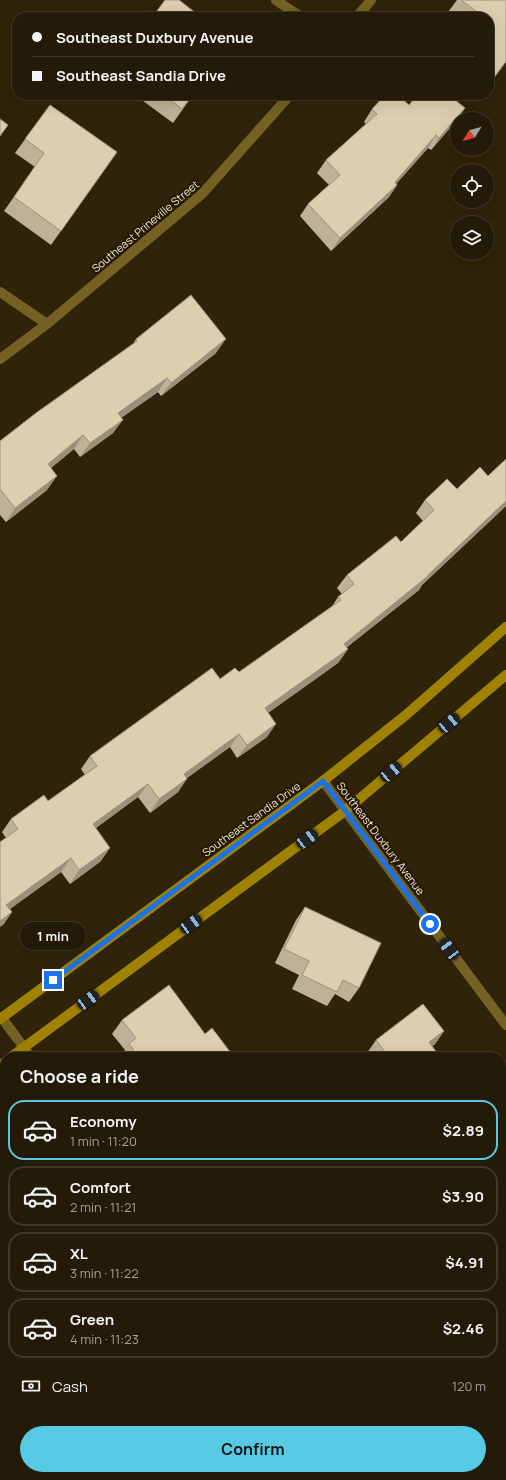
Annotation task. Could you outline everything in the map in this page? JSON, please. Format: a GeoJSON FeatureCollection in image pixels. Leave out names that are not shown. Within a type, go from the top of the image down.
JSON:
{"type":"FeatureCollection","features":[{"type":"Feature","properties":{"kind":"street"},"geometry":{"type":"LineString","coordinates":[[276,0],[294,12]]}},
{"type":"Feature","properties":{"kind":"street"},"geometry":{"type":"LineString","coordinates":[[361,12],[371,0]]}},
{"type":"Feature","properties":{"kind":"street","name":"Southeast Prineville Street"},"geometry":{"type":"LineString","coordinates":[[0,359],[47,324],[202,194],[286,100]]}},
{"type":"Feature","properties":{"kind":"street"},"geometry":{"type":"LineString","coordinates":[[0,292],[47,324]]}},
{"type":"Feature","properties":{"kind":"street","name":"Southeast Sandia Drive"},"geometry":{"type":"LineString","coordinates":[[1,1018],[323,781],[406,715],[506,627]]}},
{"type":"Feature","properties":{"kind":"street"},"geometry":{"type":"LineString","coordinates":[[18,1052],[345,811],[506,675]]}},
{"type":"Feature","properties":{"kind":"street","name":"Southeast Duxbury Avenue"},"geometry":{"type":"LineString","coordinates":[[323,781],[506,1025]]}},
{"type":"Feature","properties":{"kind":"street"},"geometry":{"type":"LineString","coordinates":[[1,1018],[28,1052]]}},
{"type":"Feature","properties":{"kind":"building"},"geometry":{"type":"Polygon","coordinates":[[[165,0],[179,0],[195,12],[156,12],[165,0]]]}},
{"type":"Feature","properties":{"kind":"building"},"geometry":{"type":"Polygon","coordinates":[[[461,0],[506,0],[506,61],[495,76],[494,12],[477,12],[461,0]]]}},
{"type":"Feature","properties":{"kind":"building"},"geometry":{"type":"Polygon","coordinates":[[[170,100],[189,100],[182,109],[170,100]]]}},
{"type":"Feature","properties":{"kind":"building"},"geometry":{"type":"Polygon","coordinates":[[[380,100],[404,100],[409,105],[413,100],[455,100],[465,108],[462,112],[450,112],[450,125],[439,138],[436,135],[395,182],[397,185],[340,238],[308,204],[340,175],[326,160],[377,114],[372,109],[380,100]]]}},
{"type":"Feature","properties":{"kind":"building"},"geometry":{"type":"Polygon","coordinates":[[[50,105],[117,152],[61,231],[14,197],[44,153],[25,139],[50,105]]]}},
{"type":"Feature","properties":{"kind":"building"},"geometry":{"type":"Polygon","coordinates":[[[0,119],[8,125],[0,136],[0,119]]]}},
{"type":"Feature","properties":{"kind":"building"},"geometry":{"type":"Polygon","coordinates":[[[191,295],[226,339],[171,383],[167,378],[118,413],[123,420],[90,443],[83,435],[48,464],[57,476],[15,508],[0,489],[0,441],[36,413],[137,341],[136,339],[191,295]]]}},
{"type":"Feature","properties":{"kind":"building"},"geometry":{"type":"Polygon","coordinates":[[[506,459],[506,501],[428,576],[344,644],[348,649],[265,708],[276,724],[247,745],[239,734],[184,774],[187,779],[159,799],[148,784],[93,824],[110,848],[79,870],[71,858],[6,905],[12,912],[0,921],[0,842],[18,829],[11,819],[44,795],[48,801],[97,766],[90,756],[212,668],[220,679],[235,668],[239,672],[341,600],[338,597],[354,584],[347,575],[396,536],[401,542],[434,510],[425,500],[447,479],[457,489],[480,467],[488,476],[506,459]]]}},
{"type":"Feature","properties":{"kind":"building"},"geometry":{"type":"Polygon","coordinates":[[[305,907],[381,943],[359,988],[343,980],[337,992],[302,975],[309,961],[284,949],[305,907]]]}},
{"type":"Feature","properties":{"kind":"building"},"geometry":{"type":"Polygon","coordinates":[[[169,985],[205,1034],[212,1028],[230,1052],[135,1052],[129,1044],[136,1038],[122,1020],[169,985]]]}},
{"type":"Feature","properties":{"kind":"building"},"geometry":{"type":"Polygon","coordinates":[[[423,1004],[444,1031],[429,1042],[436,1052],[385,1052],[376,1040],[423,1004]]]}},
{"type":"Feature","properties":{"kind":"route"},"geometry":{"type":"LineString","coordinates":[[53,980],[323,781],[430,924]]}}]}
